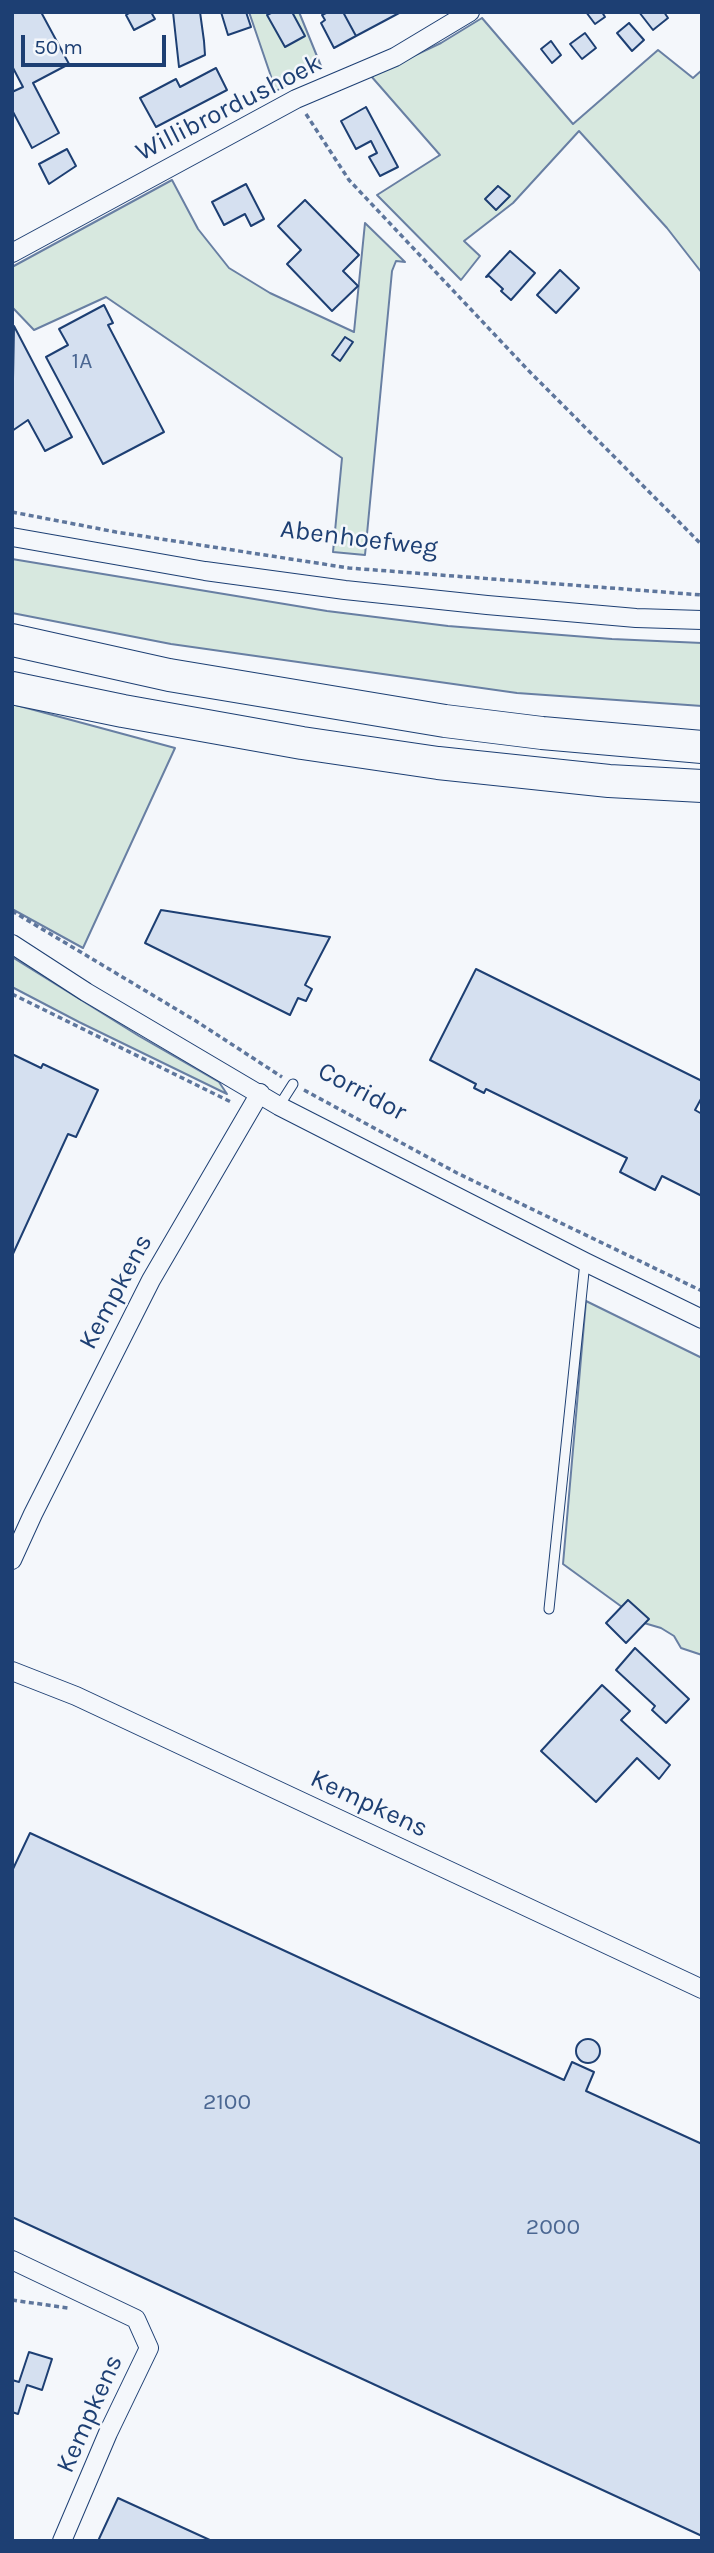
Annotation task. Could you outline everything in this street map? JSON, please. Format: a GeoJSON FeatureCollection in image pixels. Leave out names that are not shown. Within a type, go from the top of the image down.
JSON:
{"type":"FeatureCollection","features":[{"type":"Feature","properties":{"kind":"highway"},"geometry":{"type":"LineString","coordinates":[[12,640],[169,675],[445,721],[542,733],[702,747]]}},
{"type":"Feature","properties":{"kind":"highway"},"geometry":{"type":"LineString","coordinates":[[12,688],[302,743],[438,763],[609,781],[702,786]]}},
{"type":"Feature","properties":{"kind":"street","name":"Willibrordushoek"},"geometry":{"type":"LineString","coordinates":[[12,253],[296,99],[395,57],[470,12]]}},
{"type":"Feature","properties":{"kind":"street","name":"Abenhoefweg"},"geometry":{"type":"LineString","coordinates":[[12,537],[192,569],[345,590],[501,607],[636,618],[702,620]]}},
{"type":"Feature","properties":{"kind":"street","name":"Corridor"},"geometry":{"type":"LineString","coordinates":[[12,944],[86,992],[279,1106],[702,1319]]}},
{"type":"Feature","properties":{"kind":"street","name":"Kempkens"},"geometry":{"type":"LineString","coordinates":[[12,1560],[151,1280],[260,1093]]}},
{"type":"Feature","properties":{"kind":"street","name":"Kempkens"},"geometry":{"type":"LineString","coordinates":[[12,1671],[76,1696],[702,1989]]}},
{"type":"Feature","properties":{"kind":"street","name":"Kempkens"},"geometry":{"type":"LineString","coordinates":[[12,2260],[136,2319],[149,2348],[108,2433],[62,2541]]}},
{"type":"Feature","properties":{"kind":"lane"},"geometry":{"type":"LineString","coordinates":[[279,1106],[293,1084]]}},
{"type":"Feature","properties":{"kind":"lane"},"geometry":{"type":"LineString","coordinates":[[549,1609],[585,1262]]}},
{"type":"Feature","properties":{"kind":"path"},"geometry":{"type":"LineString","coordinates":[[296,99],[349,180],[528,370],[702,545]]}},
{"type":"Feature","properties":{"kind":"path","name":"Abenhoefweg"},"geometry":{"type":"LineString","coordinates":[[12,512],[116,532],[349,568],[702,595]]}},
{"type":"Feature","properties":{"kind":"path","name":"Corridor"},"geometry":{"type":"LineString","coordinates":[[12,911],[197,1021],[293,1084],[457,1173],[702,1291]]}},
{"type":"Feature","properties":{"kind":"path"},"geometry":{"type":"LineString","coordinates":[[12,994],[249,1111]]}},
{"type":"Feature","properties":{"kind":"shaded area"},"geometry":{"type":"Polygon","coordinates":[[[249,12],[299,12],[321,66],[276,91],[249,12]]]}},
{"type":"Feature","properties":{"kind":"shaded area"},"geometry":{"type":"Polygon","coordinates":[[[482,18],[573,124],[658,50],[693,78],[702,70],[702,273],[667,228],[579,131],[513,203],[464,241],[480,256],[461,280],[377,195],[440,155],[371,76],[441,43],[482,18]]]}},
{"type":"Feature","properties":{"kind":"shaded area"},"geometry":{"type":"Polygon","coordinates":[[[172,180],[198,229],[229,268],[270,293],[354,332],[365,223],[405,262],[396,261],[392,271],[365,555],[333,552],[342,458],[106,297],[34,330],[12,307],[12,267],[172,180]]]}},
{"type":"Feature","properties":{"kind":"shaded area"},"geometry":{"type":"Polygon","coordinates":[[[12,559],[327,611],[448,626],[702,643],[702,706],[517,693],[171,644],[12,613],[12,559]]]}},
{"type":"Feature","properties":{"kind":"shaded area"},"geometry":{"type":"Polygon","coordinates":[[[12,704],[175,748],[83,948],[12,909],[12,704]]]}},
{"type":"Feature","properties":{"kind":"shaded area"},"geometry":{"type":"Polygon","coordinates":[[[12,957],[219,1082],[227,1094],[12,987],[12,957]]]}},
{"type":"Feature","properties":{"kind":"shaded area"},"geometry":{"type":"Polygon","coordinates":[[[586,1301],[702,1358],[702,1655],[681,1648],[674,1636],[661,1628],[644,1623],[563,1564],[586,1301]]]}},
{"type":"Feature","properties":{"kind":"building"},"geometry":{"type":"Polygon","coordinates":[[[12,12],[41,12],[69,64],[33,83],[59,133],[32,148],[12,110],[12,92],[23,87],[12,66],[12,12]]]}},
{"type":"Feature","properties":{"kind":"building"},"geometry":{"type":"Polygon","coordinates":[[[131,12],[151,12],[155,19],[134,30],[126,15],[131,12]]]}},
{"type":"Feature","properties":{"kind":"building"},"geometry":{"type":"Polygon","coordinates":[[[173,12],[200,12],[204,41],[205,55],[179,67],[173,12]]]}},
{"type":"Feature","properties":{"kind":"building"},"geometry":{"type":"Polygon","coordinates":[[[221,12],[246,12],[251,27],[228,35],[221,12]]]}},
{"type":"Feature","properties":{"kind":"building"},"geometry":{"type":"Polygon","coordinates":[[[273,12],[292,12],[305,36],[285,47],[267,15],[273,12]]]}},
{"type":"Feature","properties":{"kind":"building"},"geometry":{"type":"Polygon","coordinates":[[[328,12],[343,12],[356,36],[334,48],[321,23],[325,20],[322,15],[328,12]]]}},
{"type":"Feature","properties":{"kind":"building"},"geometry":{"type":"Polygon","coordinates":[[[343,12],[401,12],[356,36],[343,12]]]}},
{"type":"Feature","properties":{"kind":"building"},"geometry":{"type":"Polygon","coordinates":[[[586,12],[602,12],[605,17],[595,24],[586,12]]]}},
{"type":"Feature","properties":{"kind":"building"},"geometry":{"type":"Polygon","coordinates":[[[639,12],[664,12],[668,18],[653,30],[639,12]]]}},
{"type":"Feature","properties":{"kind":"building"},"geometry":{"type":"Polygon","coordinates":[[[629,23],[644,40],[632,51],[617,33],[629,23]]]}},
{"type":"Feature","properties":{"kind":"building"},"geometry":{"type":"Polygon","coordinates":[[[585,33],[596,48],[582,59],[570,44],[585,33]]]}},
{"type":"Feature","properties":{"kind":"building"},"geometry":{"type":"Polygon","coordinates":[[[551,41],[561,55],[552,63],[541,49],[551,41]]]}},
{"type":"Feature","properties":{"kind":"building"},"geometry":{"type":"Polygon","coordinates":[[[216,68],[227,90],[156,127],[140,98],[176,79],[180,87],[216,68]]]}},
{"type":"Feature","properties":{"kind":"building"},"geometry":{"type":"Polygon","coordinates":[[[366,107],[398,167],[380,176],[369,157],[377,153],[371,141],[356,149],[341,121],[366,107]]]}},
{"type":"Feature","properties":{"kind":"building"},"geometry":{"type":"Polygon","coordinates":[[[67,149],[76,166],[49,184],[39,164],[67,149]]]}},
{"type":"Feature","properties":{"kind":"building"},"geometry":{"type":"Polygon","coordinates":[[[246,184],[264,219],[251,226],[245,214],[224,225],[212,202],[246,184]]]}},
{"type":"Feature","properties":{"kind":"building"},"geometry":{"type":"Polygon","coordinates":[[[498,186],[510,196],[496,210],[485,199],[498,186]]]}},
{"type":"Feature","properties":{"kind":"building"},"geometry":{"type":"Polygon","coordinates":[[[305,200],[359,255],[343,271],[358,286],[332,311],[287,264],[301,250],[278,226],[305,200]]]}},
{"type":"Feature","properties":{"kind":"building"},"geometry":{"type":"Polygon","coordinates":[[[510,251],[535,273],[511,300],[489,276],[486,277],[510,251]]]}},
{"type":"Feature","properties":{"kind":"building"},"geometry":{"type":"Polygon","coordinates":[[[560,270],[579,288],[556,313],[537,295],[560,270]]]}},
{"type":"Feature","properties":{"kind":"building"},"geometry":{"type":"Polygon","coordinates":[[[104,305],[113,323],[108,325],[164,432],[103,464],[46,357],[68,345],[59,329],[104,305]]]}},
{"type":"Feature","properties":{"kind":"building"},"geometry":{"type":"Polygon","coordinates":[[[14,326],[72,437],[45,451],[28,420],[12,431],[14,326]]]}},
{"type":"Feature","properties":{"kind":"building"},"geometry":{"type":"Polygon","coordinates":[[[345,337],[353,342],[340,361],[332,355],[345,337]]]}},
{"type":"Feature","properties":{"kind":"building"},"geometry":{"type":"Polygon","coordinates":[[[161,910],[330,937],[305,985],[312,989],[306,1001],[298,998],[290,1015],[145,943],[161,910]]]}},
{"type":"Feature","properties":{"kind":"building"},"geometry":{"type":"Polygon","coordinates":[[[476,969],[702,1081],[702,1097],[695,1110],[702,1114],[702,1196],[662,1176],[655,1190],[620,1172],[627,1158],[486,1089],[484,1093],[474,1088],[476,1084],[430,1060],[476,969]]]}},
{"type":"Feature","properties":{"kind":"building"},"geometry":{"type":"Polygon","coordinates":[[[12,1054],[41,1068],[43,1064],[98,1090],[76,1137],[68,1134],[12,1256],[12,1054]]]}},
{"type":"Feature","properties":{"kind":"building"},"geometry":{"type":"Polygon","coordinates":[[[628,1600],[649,1619],[626,1643],[606,1623],[628,1600]]]}},
{"type":"Feature","properties":{"kind":"building"},"geometry":{"type":"Polygon","coordinates":[[[635,1648],[689,1699],[666,1723],[652,1710],[655,1706],[616,1670],[635,1648]]]}},
{"type":"Feature","properties":{"kind":"building"},"geometry":{"type":"Polygon","coordinates":[[[602,1685],[630,1711],[621,1720],[670,1765],[659,1779],[637,1758],[596,1802],[541,1751],[602,1685]]]}},
{"type":"Feature","properties":{"kind":"building"},"geometry":{"type":"Polygon","coordinates":[[[30,1833],[564,2080],[572,2062],[594,2072],[586,2091],[702,2144],[702,2536],[12,2217],[12,1871],[30,1833]]]}},
{"type":"Feature","properties":{"kind":"building"},"geometry":{"type":"Polygon","coordinates":[[[588,2039],[597,2042],[600,2051],[597,2060],[588,2063],[579,2060],[576,2051],[579,2042],[588,2039]]]}},
{"type":"Feature","properties":{"kind":"building"},"geometry":{"type":"Polygon","coordinates":[[[29,2352],[52,2359],[42,2390],[27,2385],[18,2414],[12,2412],[12,2380],[19,2382],[29,2352]]]}},
{"type":"Feature","properties":{"kind":"building"},"geometry":{"type":"Polygon","coordinates":[[[118,2498],[212,2541],[98,2541],[118,2498]]]}}]}
